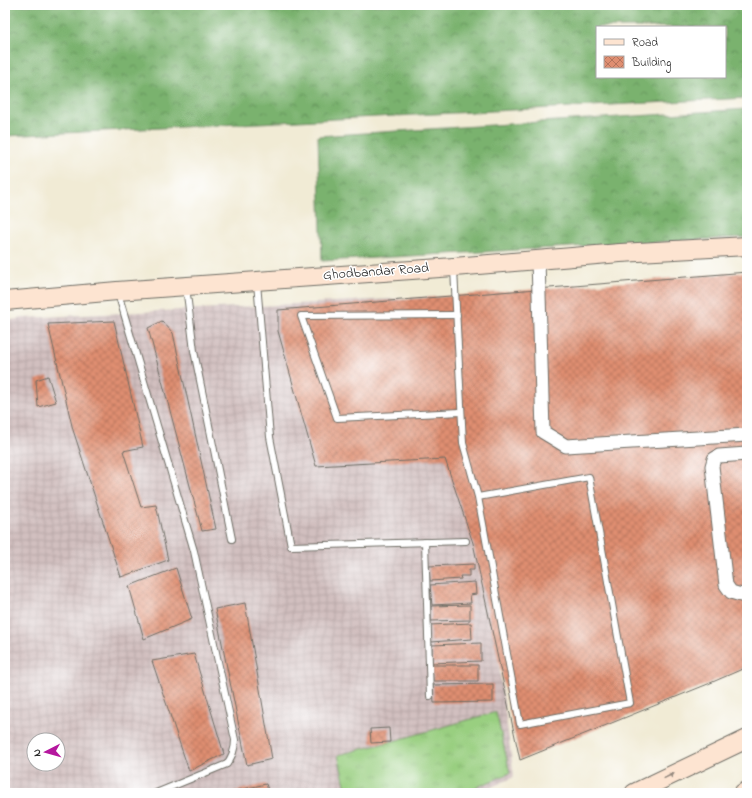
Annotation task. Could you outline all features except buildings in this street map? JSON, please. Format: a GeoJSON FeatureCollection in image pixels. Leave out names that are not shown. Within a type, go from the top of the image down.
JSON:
{"type":"FeatureCollection","features":[{"type":"Feature","properties":{"kind":"street","name":"Ghodbandar Road"},"geometry":{"type":"LineString","coordinates":[[5,301],[117,291],[454,267],[620,253],[747,246]]}},
{"type":"Feature","properties":{"kind":"street"},"geometry":{"type":"LineString","coordinates":[[538,260],[543,432],[566,446],[747,435]]}},
{"type":"Feature","properties":{"kind":"street"},"geometry":{"type":"LineString","coordinates":[[747,454],[719,456],[714,459],[712,466],[726,585],[731,592],[742,595],[747,594]]}},
{"type":"Feature","properties":{"kind":"street"},"geometry":{"type":"LineString","coordinates":[[634,793],[747,739]]}},
{"type":"Feature","properties":{"kind":"street"},"geometry":{"type":"LineString","coordinates":[[743,793],[747,791]]}},
{"type":"Feature","properties":{"kind":"lane"},"geometry":{"type":"LineString","coordinates":[[454,267],[463,443],[478,497],[520,724],[630,703],[589,477],[478,497]]}},
{"type":"Feature","properties":{"kind":"lane"},"geometry":{"type":"LineString","coordinates":[[256,281],[270,437],[291,546],[466,541]]}},
{"type":"Feature","properties":{"kind":"lane"},"geometry":{"type":"LineString","coordinates":[[185,286],[194,351],[232,539]]}},
{"type":"Feature","properties":{"kind":"lane"},"geometry":{"type":"LineString","coordinates":[[117,291],[194,551],[235,740],[235,748],[227,764],[156,793]]}},
{"type":"Feature","properties":{"kind":"lane"},"geometry":{"type":"LineString","coordinates":[[457,315],[301,316],[336,418],[461,412]]}},
{"type":"Feature","properties":{"kind":"lane"},"geometry":{"type":"LineString","coordinates":[[425,542],[430,696]]}},
{"type":"Feature","properties":{"kind":"shaded area"},"geometry":{"type":"Polygon","coordinates":[[[449,296],[514,777],[478,793],[5,793],[5,321],[24,318],[449,296]]]}},
{"type":"Feature","properties":{"kind":"green space"},"geometry":{"type":"Polygon","coordinates":[[[5,5],[747,5],[747,98],[5,136],[5,5]]]}},
{"type":"Feature","properties":{"kind":"green space"},"geometry":{"type":"Polygon","coordinates":[[[747,109],[747,237],[322,261],[318,136],[747,109]]]}},
{"type":"Feature","properties":{"kind":"green space"},"geometry":{"type":"Polygon","coordinates":[[[496,712],[510,773],[463,793],[347,793],[338,755],[496,712]]]}}]}
